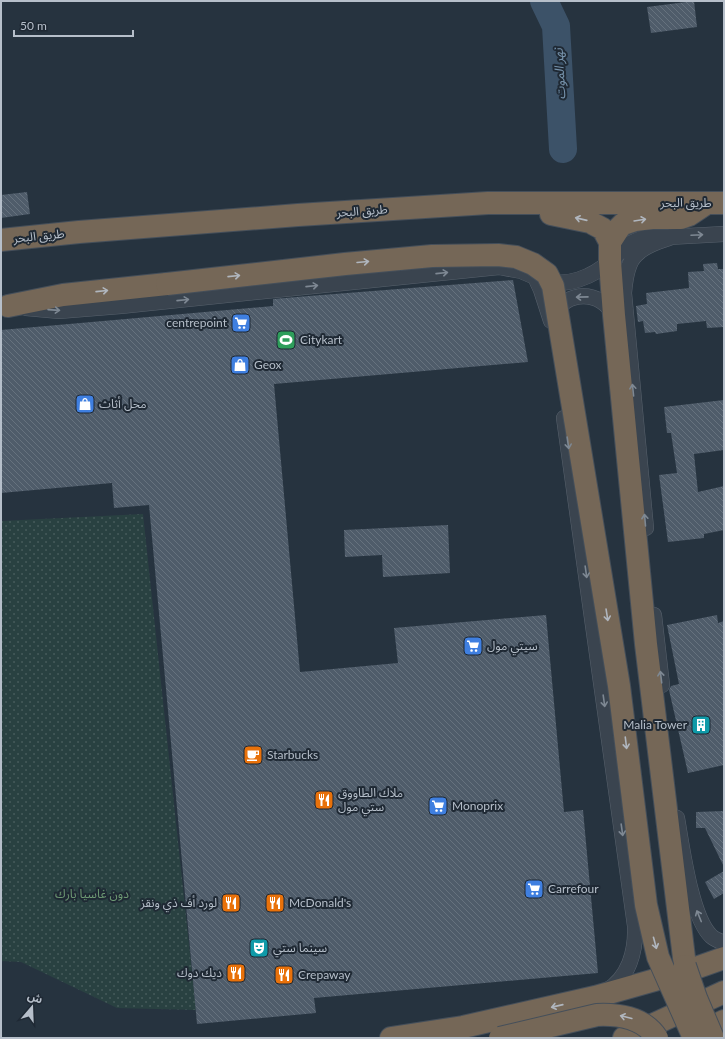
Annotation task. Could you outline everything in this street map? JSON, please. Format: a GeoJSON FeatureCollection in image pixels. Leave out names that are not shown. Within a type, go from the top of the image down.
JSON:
{"type":"FeatureCollection","features":[{"type":"Feature","properties":{"kind":"highway","name":"طريق البحر"},"geometry":{"type":"LineString","coordinates":[[1,240],[79,232],[298,215],[488,203],[715,203]]}},
{"type":"Feature","properties":{"kind":"highway"},"geometry":{"type":"LineString","coordinates":[[488,203],[578,218],[590,222],[603,229],[610,252],[614,315],[646,644],[685,966],[696,998],[713,1038]]}},
{"type":"Feature","properties":{"kind":"highway"},"geometry":{"type":"LineString","coordinates":[[610,252],[619,228],[623,224],[641,219],[681,218],[715,203]]}},
{"type":"Feature","properties":{"kind":"highway"},"geometry":{"type":"LineString","coordinates":[[5,307],[63,295],[345,264],[424,257],[498,255],[516,257],[532,264],[547,274],[544,281],[619,686],[646,905],[658,957],[694,1038]]}},
{"type":"Feature","properties":{"kind":"highway"},"geometry":{"type":"LineString","coordinates":[[391,1038],[463,1027],[595,997],[683,972],[724,958]]}},
{"type":"Feature","properties":{"kind":"highway"},"geometry":{"type":"LineString","coordinates":[[627,1037],[724,992]]}},
{"type":"Feature","properties":{"kind":"highway"},"geometry":{"type":"LineString","coordinates":[[500,1038],[597,1015],[606,1015],[624,1016],[633,1019],[647,1027],[657,1038]]}},
{"type":"Feature","properties":{"kind":"highway"},"geometry":{"type":"LineString","coordinates":[[688,1038],[724,1021]]}},
{"type":"Feature","properties":{"kind":"street"},"geometry":{"type":"LineString","coordinates":[[5,307],[59,311],[499,267],[521,271],[544,281],[569,282],[589,276],[610,252],[618,253],[630,243],[645,238],[724,234]]}},
{"type":"Feature","properties":{"kind":"street"},"geometry":{"type":"LineString","coordinates":[[672,236],[636,254],[630,264],[625,282],[625,300],[653,604],[676,809],[684,857],[696,910],[711,936],[724,943]]}},
{"type":"Feature","properties":{"kind":"street"},"geometry":{"type":"LineString","coordinates":[[544,281],[541,290],[551,322],[635,926],[635,944],[626,973],[614,987],[595,997]]}},
{"type":"Feature","properties":{"kind":"street"},"geometry":{"type":"LineString","coordinates":[[551,322],[553,315],[561,304],[580,296],[587,296],[600,300],[614,315]]}},
{"type":"Feature","properties":{"kind":"green space","name":"دون غاسيا بارك"},"geometry":{"type":"Polygon","coordinates":[[[143,514],[196,1010],[117,1008],[21,962],[1,961],[1,521],[143,514]]]}},
{"type":"Feature","properties":{"kind":"building"},"geometry":{"type":"Polygon","coordinates":[[[694,1],[697,27],[651,33],[647,7],[694,1]]]}},
{"type":"Feature","properties":{"kind":"building"},"geometry":{"type":"Polygon","coordinates":[[[27,192],[30,214],[1,218],[1,195],[27,192]]]}},
{"type":"Feature","properties":{"kind":"building"},"geometry":{"type":"Polygon","coordinates":[[[717,263],[718,269],[724,269],[724,327],[707,328],[706,321],[677,324],[677,331],[656,334],[655,332],[645,333],[643,321],[638,322],[636,306],[647,304],[646,293],[689,288],[688,272],[704,271],[703,264],[717,263]]]}},
{"type":"Feature","properties":{"kind":"building","name":"سيتي مول"},"geometry":{"type":"Polygon","coordinates":[[[513,280],[528,362],[274,384],[300,672],[398,663],[394,628],[546,615],[564,812],[583,810],[598,973],[314,998],[316,1013],[197,1024],[149,505],[114,508],[112,483],[1,493],[1,330],[273,306],[273,299],[513,280]]]}},
{"type":"Feature","properties":{"kind":"building"},"geometry":{"type":"Polygon","coordinates":[[[724,400],[724,450],[694,454],[698,492],[724,486],[724,530],[704,534],[704,538],[668,542],[659,475],[677,473],[671,433],[667,433],[664,407],[724,400]]]}},
{"type":"Feature","properties":{"kind":"building"},"geometry":{"type":"Polygon","coordinates":[[[448,525],[450,573],[383,577],[382,555],[345,557],[344,530],[448,525]]]}},
{"type":"Feature","properties":{"kind":"building"},"geometry":{"type":"Polygon","coordinates":[[[717,615],[718,623],[724,621],[724,765],[688,773],[669,690],[671,686],[679,684],[667,625],[717,615]]]}},
{"type":"Feature","properties":{"kind":"building"},"geometry":{"type":"Polygon","coordinates":[[[724,811],[724,867],[705,828],[696,828],[696,812],[724,811]]]}},
{"type":"Feature","properties":{"kind":"building"},"geometry":{"type":"Polygon","coordinates":[[[724,871],[724,893],[714,899],[705,882],[724,871]]]}},
{"type":"Feature","properties":{"kind":"waterway","name":"نهر الموت"},"geometry":{"type":"LineString","coordinates":[[544,1],[556,26],[563,149]]}},
{"type":"Feature","properties":{"kind":"place","name":"centrepoint"},"geometry":{"type":"Point","coordinates":[241,323]}},
{"type":"Feature","properties":{"kind":"place","name":"Citykart"},"geometry":{"type":"Point","coordinates":[286,340]}},
{"type":"Feature","properties":{"kind":"place","name":"Geox"},"geometry":{"type":"Point","coordinates":[240,365]}},
{"type":"Feature","properties":{"kind":"place","name":"محل أثاث"},"geometry":{"type":"Point","coordinates":[85,404]}},
{"type":"Feature","properties":{"kind":"place","name":"سيتي مول"},"geometry":{"type":"Point","coordinates":[473,646]}},
{"type":"Feature","properties":{"kind":"place","name":"Malia Tower"},"geometry":{"type":"Point","coordinates":[701,725]}},
{"type":"Feature","properties":{"kind":"place","name":"Starbucks"},"geometry":{"type":"Point","coordinates":[253,755]}},
{"type":"Feature","properties":{"kind":"place","name":"ملاك الطاووق ستي مول"},"geometry":{"type":"Point","coordinates":[324,800]}},
{"type":"Feature","properties":{"kind":"place","name":"Monoprix"},"geometry":{"type":"Point","coordinates":[438,806]}},
{"type":"Feature","properties":{"kind":"place","name":"Carrefour"},"geometry":{"type":"Point","coordinates":[534,889]}},
{"type":"Feature","properties":{"kind":"place","name":"لورد أف ذي ونقز"},"geometry":{"type":"Point","coordinates":[231,903]}},
{"type":"Feature","properties":{"kind":"place","name":"McDonald's"},"geometry":{"type":"Point","coordinates":[275,903]}},
{"type":"Feature","properties":{"kind":"place","name":"سينما ستي"},"geometry":{"type":"Point","coordinates":[259,948]}},
{"type":"Feature","properties":{"kind":"place","name":"ديك دوك"},"geometry":{"type":"Point","coordinates":[236,973]}},
{"type":"Feature","properties":{"kind":"place","name":"Crepaway"},"geometry":{"type":"Point","coordinates":[284,975]}}]}
